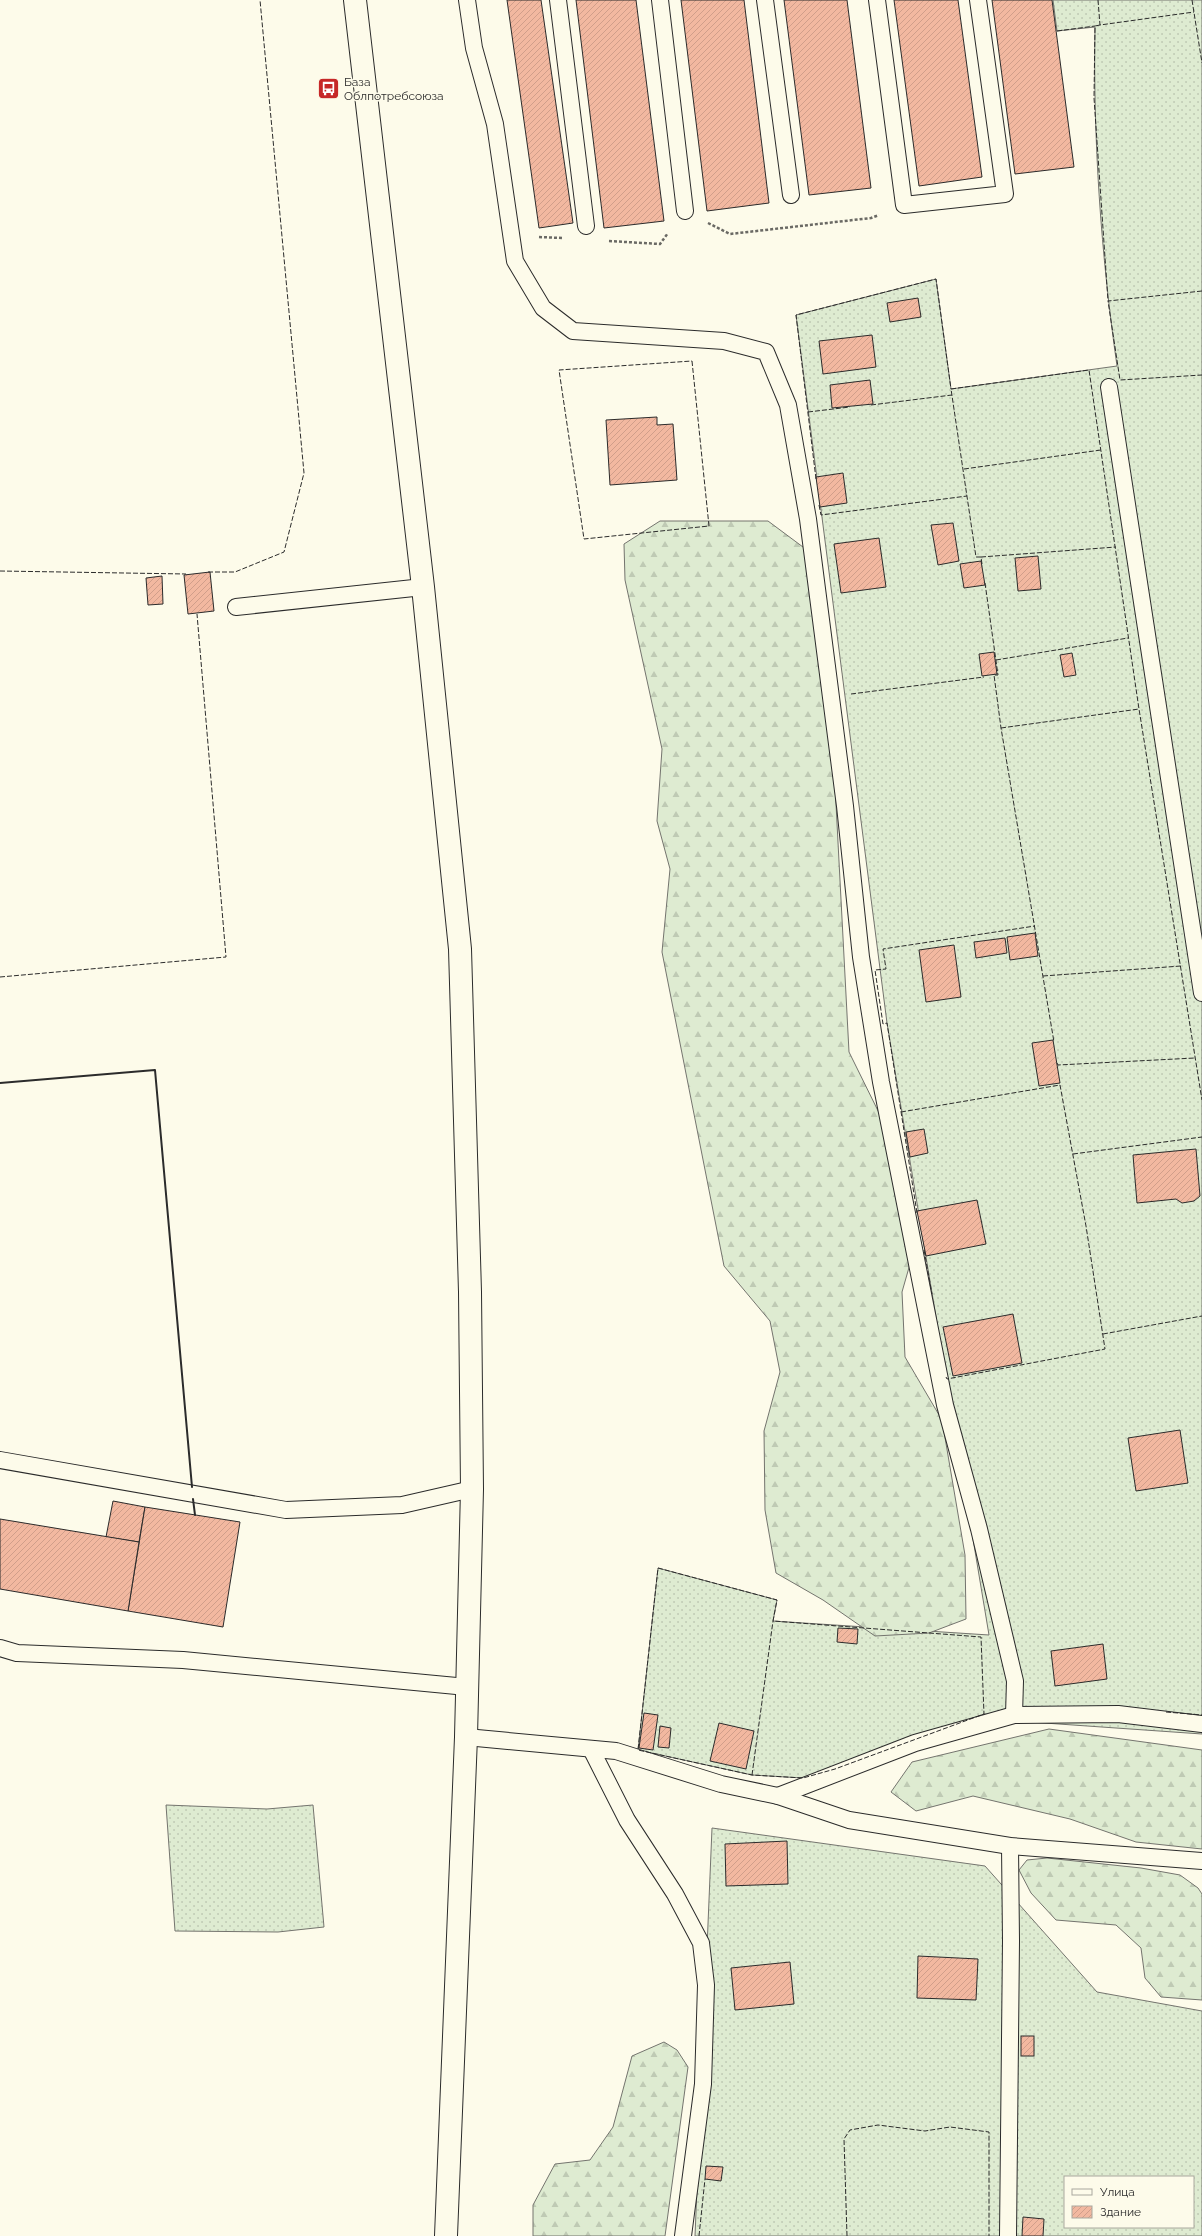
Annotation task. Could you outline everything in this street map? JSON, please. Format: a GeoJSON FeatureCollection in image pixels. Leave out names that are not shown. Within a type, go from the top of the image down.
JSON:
{"type":"FeatureCollection","features":[{"type":"Feature","properties":{"kind":"street"},"geometry":{"type":"LineString","coordinates":[[355,0],[423,587],[460,950],[470,1292],[472,1489],[466,1737],[446,2236]]}},
{"type":"Feature","properties":{"kind":"lane"},"geometry":{"type":"LineString","coordinates":[[467,0],[474,48],[495,124],[515,261],[543,308],[573,331],[724,341],[766,352],[788,406],[808,519],[845,806],[861,957],[881,1082],[945,1405],[979,1529],[1014,1681],[1014,1714]]}},
{"type":"Feature","properties":{"kind":"lane"},"geometry":{"type":"LineString","coordinates":[[558,0],[586,226]]}},
{"type":"Feature","properties":{"kind":"lane"},"geometry":{"type":"LineString","coordinates":[[660,0],[685,211]]}},
{"type":"Feature","properties":{"kind":"lane"},"geometry":{"type":"LineString","coordinates":[[765,0],[791,195]]}},
{"type":"Feature","properties":{"kind":"lane"},"geometry":{"type":"LineString","coordinates":[[877,0],[904,205],[1005,194],[978,0]]}},
{"type":"Feature","properties":{"kind":"lane"},"geometry":{"type":"LineString","coordinates":[[1109,387],[1202,993]]}},
{"type":"Feature","properties":{"kind":"lane"},"geometry":{"type":"LineString","coordinates":[[236,607],[423,587]]}},
{"type":"Feature","properties":{"kind":"lane"},"geometry":{"type":"LineString","coordinates":[[0,1460],[286,1510],[402,1505],[472,1489]]}},
{"type":"Feature","properties":{"kind":"lane"},"geometry":{"type":"LineString","coordinates":[[0,1648],[17,1653],[183,1660],[467,1687]]}},
{"type":"Feature","properties":{"kind":"lane"},"geometry":{"type":"LineString","coordinates":[[778,1796],[916,1743],[1014,1714],[1118,1714],[1202,1724]]}},
{"type":"Feature","properties":{"kind":"lane"},"geometry":{"type":"LineString","coordinates":[[466,1737],[616,1752],[720,1784],[778,1796],[850,1820],[1010,1846],[1200,1865]]}},
{"type":"Feature","properties":{"kind":"lane"},"geometry":{"type":"LineString","coordinates":[[591,1750],[627,1820],[675,1894],[700,1943],[706,1985],[703,2084],[683,2236]]}},
{"type":"Feature","properties":{"kind":"lane"},"geometry":{"type":"LineString","coordinates":[[1008,2236],[1012,1941],[1010,1846]]}},
{"type":"Feature","properties":{"kind":"green space"},"geometry":{"type":"Polygon","coordinates":[[[1053,0],[1202,0],[1202,1734],[1030,1722],[984,1714],[835,1769],[803,1778],[752,1775],[638,1750],[658,1568],[777,1600],[773,1621],[989,1635],[887,1023],[796,315],[936,279],[951,389],[1117,366],[1111,324],[1099,197],[1095,112],[1095,27],[1057,31],[1053,0]]]}},
{"type":"Feature","properties":{"kind":"green space"},"geometry":{"type":"Polygon","coordinates":[[[660,521],[768,521],[807,550],[835,785],[849,1052],[886,1127],[912,1257],[902,1292],[905,1357],[942,1420],[965,1555],[966,1619],[929,1633],[875,1636],[823,1600],[776,1573],[765,1510],[764,1431],[780,1372],[770,1321],[724,1266],[662,952],[670,869],[657,821],[662,749],[625,580],[624,544],[660,521]]]}},
{"type":"Feature","properties":{"kind":"green space"},"geometry":{"type":"Polygon","coordinates":[[[1049,1729],[1202,1750],[1202,1849],[1136,1842],[1070,1819],[973,1796],[916,1811],[891,1792],[912,1762],[1049,1729]]]}},
{"type":"Feature","properties":{"kind":"green space"},"geometry":{"type":"Polygon","coordinates":[[[166,1805],[267,1809],[313,1805],[324,1927],[278,1932],[175,1931],[166,1805]]]}},
{"type":"Feature","properties":{"kind":"green space"},"geometry":{"type":"Polygon","coordinates":[[[712,1828],[985,1866],[1097,1992],[1202,2011],[1202,2236],[695,2236],[712,1828]]]}},
{"type":"Feature","properties":{"kind":"green space"},"geometry":{"type":"Polygon","coordinates":[[[1047,1858],[1141,1868],[1180,1875],[1198,1888],[1202,1894],[1202,2000],[1161,1997],[1145,1978],[1141,1948],[1116,1925],[1056,1920],[1031,1893],[1019,1870],[1027,1860],[1047,1858]]]}},
{"type":"Feature","properties":{"kind":"green space"},"geometry":{"type":"Polygon","coordinates":[[[664,2042],[677,2050],[688,2067],[665,2236],[533,2236],[533,2205],[555,2164],[590,2160],[613,2127],[632,2056],[664,2042]]]}},
{"type":"Feature","properties":{"kind":"building"},"geometry":{"type":"Polygon","coordinates":[[[507,0],[541,0],[573,223],[539,228],[507,0]]]}},
{"type":"Feature","properties":{"kind":"building"},"geometry":{"type":"Polygon","coordinates":[[[576,0],[636,0],[664,221],[604,228],[576,0]]]}},
{"type":"Feature","properties":{"kind":"building"},"geometry":{"type":"Polygon","coordinates":[[[681,0],[744,0],[769,203],[707,211],[681,0]]]}},
{"type":"Feature","properties":{"kind":"building"},"geometry":{"type":"Polygon","coordinates":[[[784,0],[847,0],[871,188],[809,195],[784,0]]]}},
{"type":"Feature","properties":{"kind":"building"},"geometry":{"type":"Polygon","coordinates":[[[894,0],[958,0],[982,177],[919,186],[894,0]]]}},
{"type":"Feature","properties":{"kind":"building"},"geometry":{"type":"Polygon","coordinates":[[[992,0],[1052,0],[1074,167],[1015,174],[992,0]]]}},
{"type":"Feature","properties":{"kind":"building"},"geometry":{"type":"Polygon","coordinates":[[[918,298],[921,317],[890,322],[887,303],[918,298]]]}},
{"type":"Feature","properties":{"kind":"building"},"geometry":{"type":"Polygon","coordinates":[[[872,335],[876,367],[823,374],[819,341],[872,335]]]}},
{"type":"Feature","properties":{"kind":"building"},"geometry":{"type":"Polygon","coordinates":[[[870,380],[873,404],[832,408],[830,385],[870,380]]]}},
{"type":"Feature","properties":{"kind":"building"},"geometry":{"type":"Polygon","coordinates":[[[657,417],[657,425],[673,424],[677,480],[610,485],[606,420],[657,417]]]}},
{"type":"Feature","properties":{"kind":"building"},"geometry":{"type":"Polygon","coordinates":[[[843,473],[847,503],[820,507],[816,477],[843,473]]]}},
{"type":"Feature","properties":{"kind":"building"},"geometry":{"type":"Polygon","coordinates":[[[953,523],[959,561],[938,565],[931,525],[953,523]]]}},
{"type":"Feature","properties":{"kind":"building"},"geometry":{"type":"Polygon","coordinates":[[[879,538],[886,587],[841,593],[834,544],[879,538]]]}},
{"type":"Feature","properties":{"kind":"building"},"geometry":{"type":"Polygon","coordinates":[[[1038,556],[1041,589],[1018,591],[1015,558],[1038,556]]]}},
{"type":"Feature","properties":{"kind":"building"},"geometry":{"type":"Polygon","coordinates":[[[981,561],[985,585],[964,588],[960,564],[981,561]]]}},
{"type":"Feature","properties":{"kind":"building"},"geometry":{"type":"Polygon","coordinates":[[[210,572],[214,611],[188,614],[184,575],[210,572]]]}},
{"type":"Feature","properties":{"kind":"building"},"geometry":{"type":"Polygon","coordinates":[[[162,576],[163,604],[148,605],[146,578],[162,576]]]}},
{"type":"Feature","properties":{"kind":"building"},"geometry":{"type":"Polygon","coordinates":[[[994,652],[997,674],[982,676],[979,654],[994,652]]]}},
{"type":"Feature","properties":{"kind":"building"},"geometry":{"type":"Polygon","coordinates":[[[1072,653],[1076,675],[1064,677],[1060,655],[1072,653]]]}},
{"type":"Feature","properties":{"kind":"building"},"geometry":{"type":"Polygon","coordinates":[[[1035,933],[1038,956],[1010,960],[1007,937],[1035,933]]]}},
{"type":"Feature","properties":{"kind":"building"},"geometry":{"type":"Polygon","coordinates":[[[1005,938],[1007,953],[976,958],[974,942],[1005,938]]]}},
{"type":"Feature","properties":{"kind":"building"},"geometry":{"type":"Polygon","coordinates":[[[954,945],[961,997],[926,1002],[919,950],[954,945]]]}},
{"type":"Feature","properties":{"kind":"building"},"geometry":{"type":"Polygon","coordinates":[[[1053,1040],[1060,1083],[1039,1086],[1032,1043],[1053,1040]]]}},
{"type":"Feature","properties":{"kind":"building"},"geometry":{"type":"Polygon","coordinates":[[[924,1129],[928,1153],[910,1157],[906,1132],[924,1129]]]}},
{"type":"Feature","properties":{"kind":"building"},"geometry":{"type":"Polygon","coordinates":[[[1196,1149],[1200,1196],[1194,1201],[1182,1203],[1176,1199],[1137,1203],[1133,1155],[1196,1149]]]}},
{"type":"Feature","properties":{"kind":"building"},"geometry":{"type":"Polygon","coordinates":[[[977,1200],[986,1244],[926,1256],[917,1211],[977,1200]]]}},
{"type":"Feature","properties":{"kind":"building"},"geometry":{"type":"Polygon","coordinates":[[[1013,1314],[1022,1363],[953,1376],[943,1327],[1013,1314]]]}},
{"type":"Feature","properties":{"kind":"building"},"geometry":{"type":"Polygon","coordinates":[[[1180,1430],[1188,1483],[1136,1491],[1128,1438],[1180,1430]]]}},
{"type":"Feature","properties":{"kind":"building"},"geometry":{"type":"Polygon","coordinates":[[[113,1501],[145,1507],[139,1542],[106,1537],[113,1501]]]}},
{"type":"Feature","properties":{"kind":"building"},"geometry":{"type":"Polygon","coordinates":[[[145,1507],[240,1522],[223,1627],[128,1611],[145,1507]]]}},
{"type":"Feature","properties":{"kind":"building"},"geometry":{"type":"Polygon","coordinates":[[[0,1519],[139,1542],[128,1611],[0,1589],[0,1519]]]}},
{"type":"Feature","properties":{"kind":"building"},"geometry":{"type":"Polygon","coordinates":[[[838,1628],[858,1629],[857,1644],[837,1642],[838,1628]]]}},
{"type":"Feature","properties":{"kind":"building"},"geometry":{"type":"Polygon","coordinates":[[[1103,1644],[1107,1679],[1055,1686],[1051,1651],[1103,1644]]]}},
{"type":"Feature","properties":{"kind":"building"},"geometry":{"type":"Polygon","coordinates":[[[644,1713],[658,1715],[653,1750],[639,1748],[644,1713]]]}},
{"type":"Feature","properties":{"kind":"building"},"geometry":{"type":"Polygon","coordinates":[[[719,1723],[754,1731],[746,1769],[710,1761],[719,1723]]]}},
{"type":"Feature","properties":{"kind":"building"},"geometry":{"type":"Polygon","coordinates":[[[660,1726],[671,1728],[669,1748],[658,1747],[660,1726]]]}},
{"type":"Feature","properties":{"kind":"building"},"geometry":{"type":"Polygon","coordinates":[[[787,1841],[788,1884],[726,1886],[725,1844],[787,1841]]]}},
{"type":"Feature","properties":{"kind":"building"},"geometry":{"type":"Polygon","coordinates":[[[918,1956],[978,1959],[976,2000],[917,1998],[918,1956]]]}},
{"type":"Feature","properties":{"kind":"building"},"geometry":{"type":"Polygon","coordinates":[[[790,1962],[794,2004],[735,2010],[731,1968],[790,1962]]]}},
{"type":"Feature","properties":{"kind":"building"},"geometry":{"type":"Polygon","coordinates":[[[1021,2036],[1034,2036],[1034,2056],[1021,2056],[1021,2036]]]}},
{"type":"Feature","properties":{"kind":"building"},"geometry":{"type":"Polygon","coordinates":[[[706,2166],[723,2167],[721,2181],[705,2179],[706,2166]]]}},
{"type":"Feature","properties":{"kind":"building"},"geometry":{"type":"Polygon","coordinates":[[[1023,2217],[1044,2219],[1043,2236],[1022,2236],[1023,2217]]]}},
{"type":"Feature","properties":{"kind":"fence"},"geometry":{"type":"LineString","coordinates":[[208,572],[235,572],[284,552],[304,473],[260,0]]}},
{"type":"Feature","properties":{"kind":"fence"},"geometry":{"type":"LineString","coordinates":[[1098,0],[1100,25],[1194,12]]}},
{"type":"Feature","properties":{"kind":"fence"},"geometry":{"type":"LineString","coordinates":[[1192,0],[1202,63]]}},
{"type":"Feature","properties":{"kind":"fence"},"geometry":{"type":"LineString","coordinates":[[1100,25],[1095,26],[1094,98],[1108,301]]}},
{"type":"Feature","properties":{"kind":"fence"},"geometry":{"type":"LineString","coordinates":[[1057,31],[1095,26]]}},
{"type":"Feature","properties":{"kind":"fence"},"geometry":{"type":"LineString","coordinates":[[816,479],[796,315],[936,279],[951,389]]}},
{"type":"Feature","properties":{"kind":"fence"},"geometry":{"type":"LineString","coordinates":[[1202,291],[1108,301],[1120,380],[1202,375]]}},
{"type":"Feature","properties":{"kind":"fence"},"geometry":{"type":"LineString","coordinates":[[692,361],[709,526],[584,539],[559,370],[692,361]]}},
{"type":"Feature","properties":{"kind":"fence"},"geometry":{"type":"LineString","coordinates":[[982,564],[981,557],[976,557],[951,389],[1089,370],[1139,709],[1202,1100]]}},
{"type":"Feature","properties":{"kind":"fence"},"geometry":{"type":"LineString","coordinates":[[871,405],[952,395]]}},
{"type":"Feature","properties":{"kind":"fence"},"geometry":{"type":"LineString","coordinates":[[808,412],[850,407]]}},
{"type":"Feature","properties":{"kind":"fence"},"geometry":{"type":"LineString","coordinates":[[964,469],[1101,450]]}},
{"type":"Feature","properties":{"kind":"fence"},"geometry":{"type":"LineString","coordinates":[[819,505],[821,515],[967,496]]}},
{"type":"Feature","properties":{"kind":"fence"},"geometry":{"type":"LineString","coordinates":[[981,557],[1116,547]]}},
{"type":"Feature","properties":{"kind":"fence"},"geometry":{"type":"LineString","coordinates":[[0,571],[186,574]]}},
{"type":"Feature","properties":{"kind":"fence"},"geometry":{"type":"LineString","coordinates":[[985,583],[998,675],[994,675],[1001,728],[1054,1042]]}},
{"type":"Feature","properties":{"kind":"fence"},"geometry":{"type":"LineString","coordinates":[[0,977],[226,957],[197,614]]}},
{"type":"Feature","properties":{"kind":"fence"},"geometry":{"type":"LineString","coordinates":[[996,660],[1128,638]]}},
{"type":"Feature","properties":{"kind":"fence"},"geometry":{"type":"LineString","coordinates":[[851,694],[984,677]]}},
{"type":"Feature","properties":{"kind":"fence"},"geometry":{"type":"LineString","coordinates":[[1001,728],[1139,709]]}},
{"type":"Feature","properties":{"kind":"fence"},"geometry":{"type":"LineString","coordinates":[[917,1213],[887,1023],[883,1024],[875,970],[886,969],[883,949],[1035,926]]}},
{"type":"Feature","properties":{"kind":"fence"},"geometry":{"type":"LineString","coordinates":[[1043,976],[1181,966]]}},
{"type":"Feature","properties":{"kind":"fence"},"geometry":{"type":"LineString","coordinates":[[1057,1063],[1058,1065],[1195,1058]]}},
{"type":"Feature","properties":{"kind":"fence"},"geometry":{"type":"LineString","coordinates":[[901,1112],[1060,1085],[1086,1226],[1105,1349],[947,1379],[946,1377]]}},
{"type":"Feature","properties":{"kind":"fence"},"geometry":{"type":"LineString","coordinates":[[1073,1154],[1202,1137]]}},
{"type":"Feature","properties":{"kind":"fence"},"geometry":{"type":"LineString","coordinates":[[924,1250],[932,1294]]}},
{"type":"Feature","properties":{"kind":"fence"},"geometry":{"type":"LineString","coordinates":[[1103,1334],[1202,1316]]}},
{"type":"Feature","properties":{"kind":"fence"},"geometry":{"type":"LineString","coordinates":[[658,1568],[777,1600],[773,1621],[981,1637],[984,1714],[835,1769],[803,1778],[752,1775],[638,1750],[658,1568]]}},
{"type":"Feature","properties":{"kind":"fence"},"geometry":{"type":"LineString","coordinates":[[752,1775],[773,1621]]}},
{"type":"Feature","properties":{"kind":"fence"},"geometry":{"type":"LineString","coordinates":[[1166,1712],[1202,1715]]}},
{"type":"Feature","properties":{"kind":"fence"},"geometry":{"type":"LineString","coordinates":[[847,2236],[844,2139],[850,2130],[878,2125],[925,2131],[950,2127],[989,2132],[989,2236]]}},
{"type":"Feature","properties":{"kind":"fence"},"geometry":{"type":"LineString","coordinates":[[699,2236],[705,2179]]}},
{"type":"Feature","properties":{"kind":"wall"},"geometry":{"type":"LineString","coordinates":[[0,1083],[155,1070],[192,1487]]}},
{"type":"Feature","properties":{"kind":"wall"},"geometry":{"type":"LineString","coordinates":[[193,1499],[195,1515]]}},
{"type":"Feature","properties":{"kind":"place","name":"База Облпотребсоюза"},"geometry":{"type":"Point","coordinates":[329,89]}}]}
